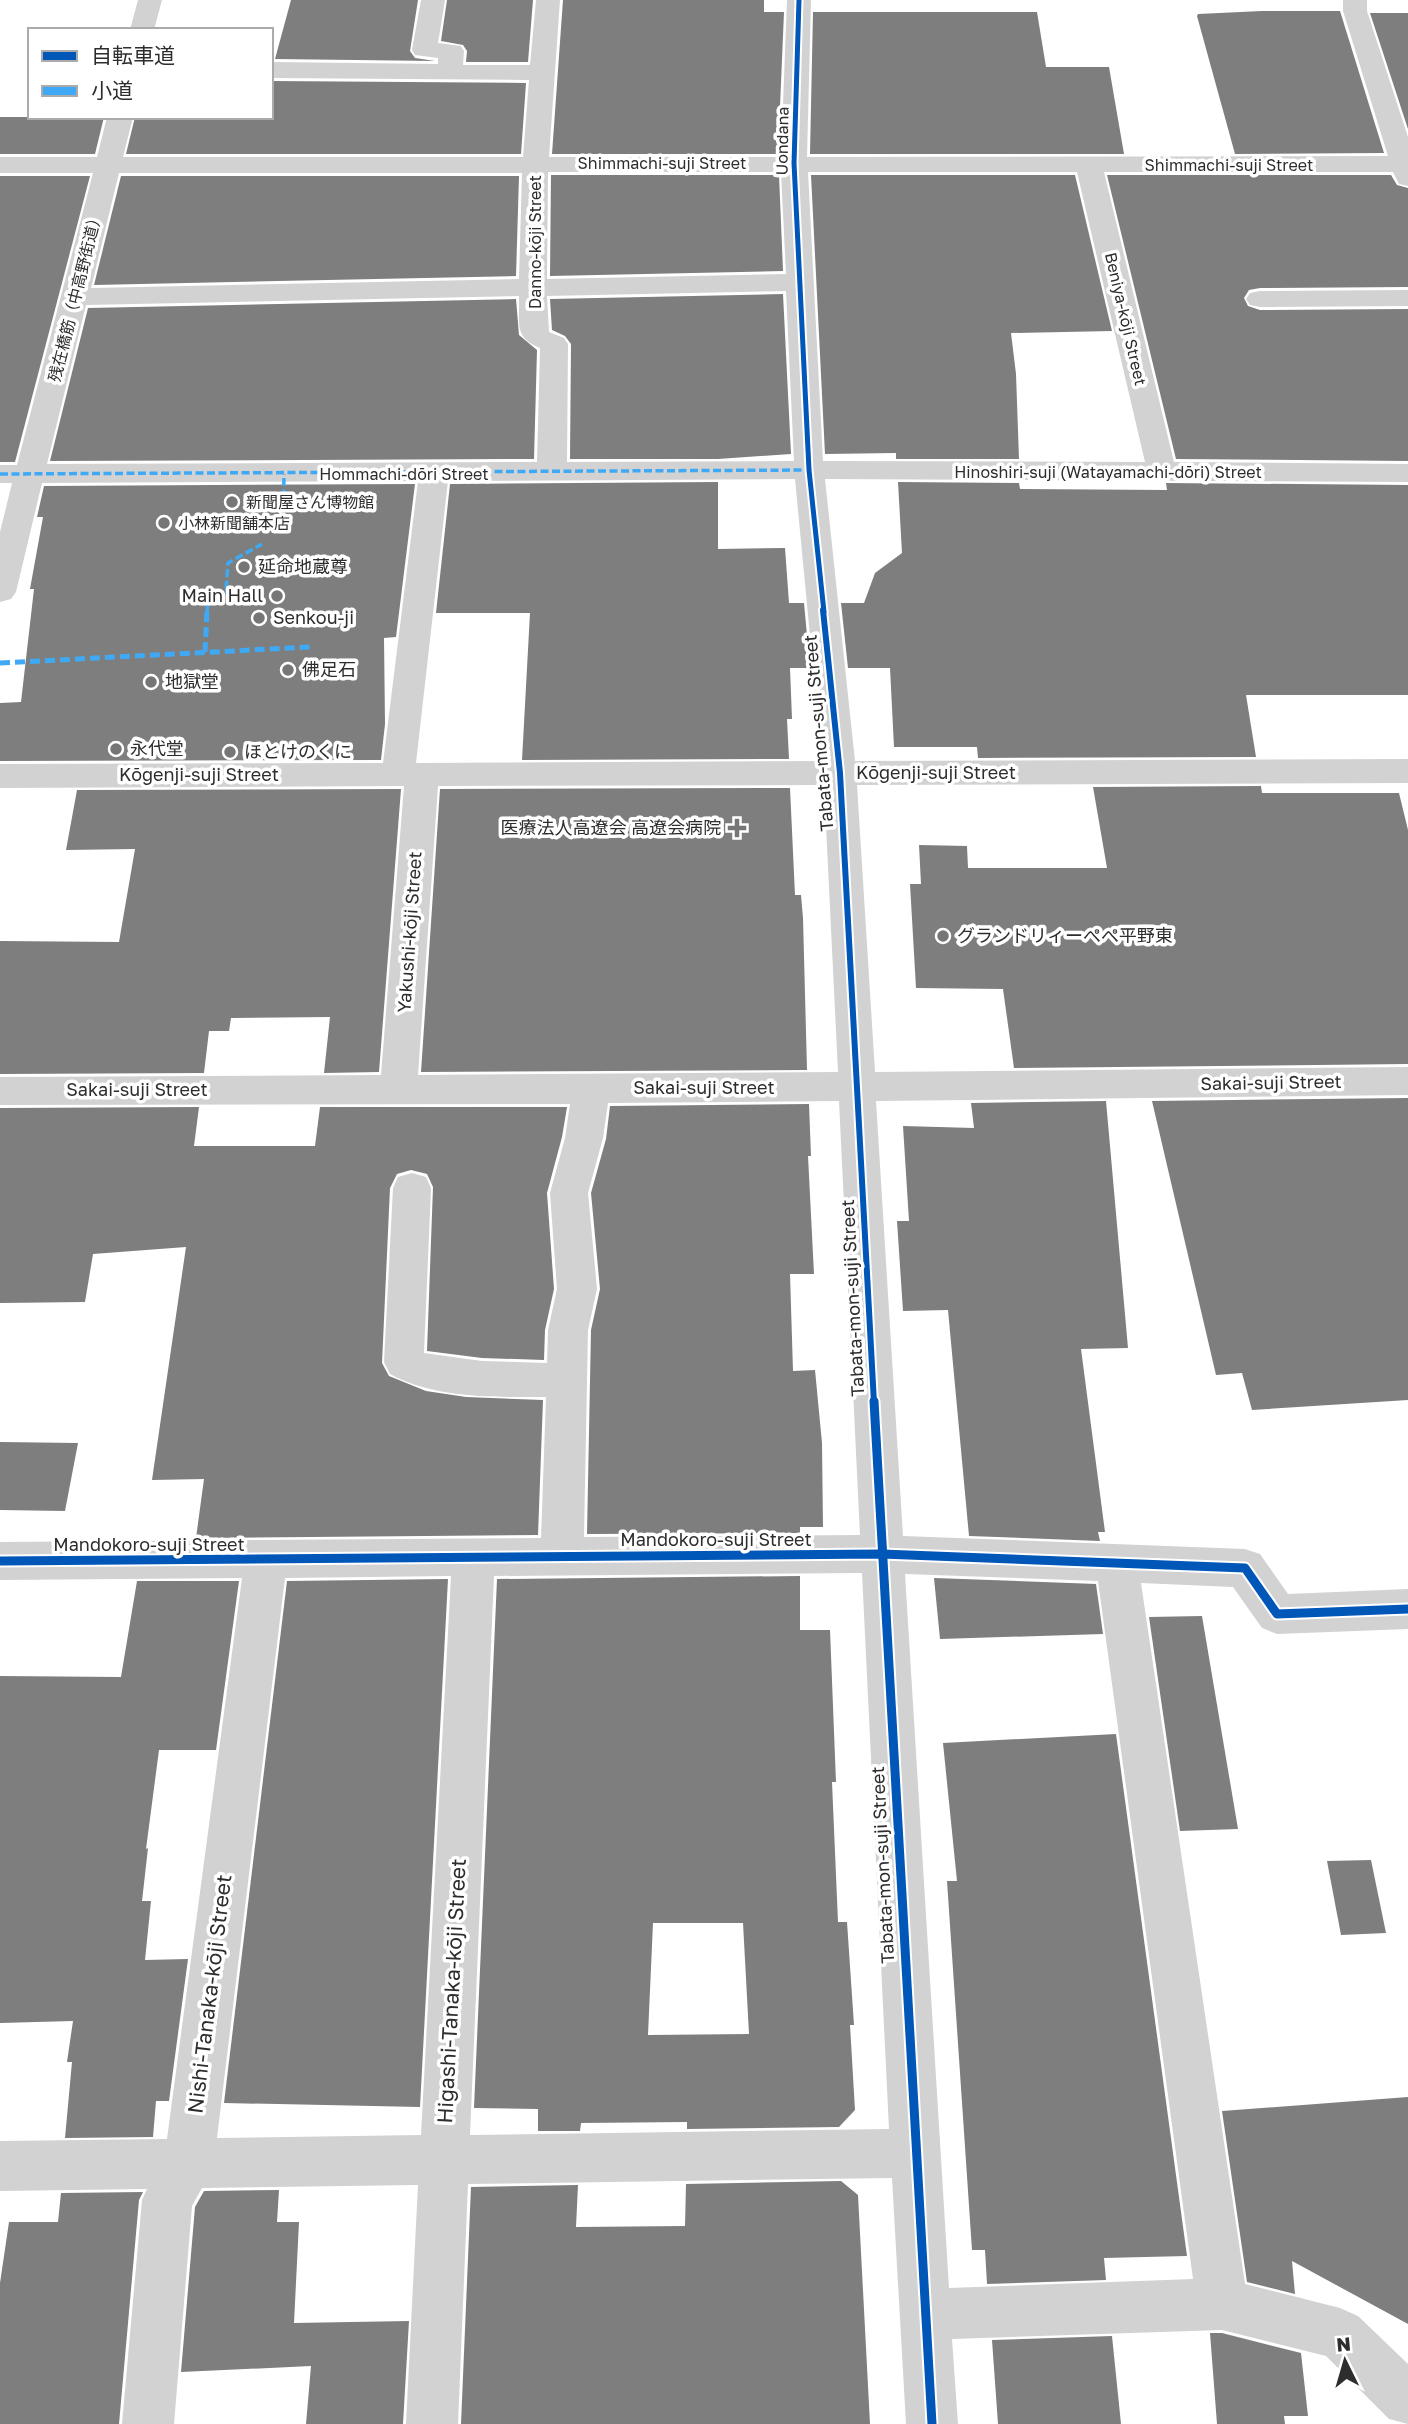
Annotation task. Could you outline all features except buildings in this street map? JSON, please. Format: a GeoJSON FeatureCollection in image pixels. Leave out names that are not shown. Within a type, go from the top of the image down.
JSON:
{"type":"FeatureCollection","features":[{"type":"Feature","properties":{"kind":"street"},"geometry":{"type":"LineString","coordinates":[[143,28],[150,0]]}},
{"type":"Feature","properties":{"kind":"street"},"geometry":{"type":"LineString","coordinates":[[433,0],[424,50],[452,51],[448,81]]}},
{"type":"Feature","properties":{"kind":"street","name":"Danno-kōji Street"},"geometry":{"type":"LineString","coordinates":[[548,0],[535,163],[534,287],[535,336],[554,344],[552,473]]}},
{"type":"Feature","properties":{"kind":"street","name":"Uondana"},"geometry":{"type":"LineString","coordinates":[[799,0],[794,163],[800,282]]}},
{"type":"Feature","properties":{"kind":"street"},"geometry":{"type":"LineString","coordinates":[[1355,0],[1355,11],[1406,168]]}},
{"type":"Feature","properties":{"kind":"street"},"geometry":{"type":"LineString","coordinates":[[273,70],[448,81],[542,72]]}},
{"type":"Feature","properties":{"kind":"street","name":"残在橋筋（中高野街道）"},"geometry":{"type":"LineString","coordinates":[[0,592],[15,474],[75,297],[120,119]]}},
{"type":"Feature","properties":{"kind":"street","name":"Shimmachi-suji Street"},"geometry":{"type":"LineString","coordinates":[[0,164],[794,163],[1406,168]]}},
{"type":"Feature","properties":{"kind":"street","name":"Beniya-kōji Street"},"geometry":{"type":"LineString","coordinates":[[1090,166],[1162,473]]}},
{"type":"Feature","properties":{"kind":"street"},"geometry":{"type":"LineString","coordinates":[[75,297],[800,282]]}},
{"type":"Feature","properties":{"kind":"street","name":"Tabata-mon-suji Street"},"geometry":{"type":"LineString","coordinates":[[800,282],[809,470],[841,773],[932,2424]]}},
{"type":"Feature","properties":{"kind":"street"},"geometry":{"type":"LineString","coordinates":[[1260,299],[1408,298]]}},
{"type":"Feature","properties":{"kind":"street","name":"Hinoshiri-suji (Watayamachi-dōri) Street"},"geometry":{"type":"LineString","coordinates":[[809,470],[1408,473]]}},
{"type":"Feature","properties":{"kind":"street","name":"Hommachi-dōri Street"},"geometry":{"type":"LineString","coordinates":[[15,474],[434,474],[809,470]]}},
{"type":"Feature","properties":{"kind":"street","name":"Yakushi-kōji Street"},"geometry":{"type":"LineString","coordinates":[[398,1089],[410,775],[406,691],[412,673],[434,474]]}},
{"type":"Feature","properties":{"kind":"street","name":"Kōgenji-suji Street"},"geometry":{"type":"LineString","coordinates":[[0,776],[1408,771]]}},
{"type":"Feature","properties":{"kind":"street","name":"Sakai-suji Street"},"geometry":{"type":"LineString","coordinates":[[0,1091],[591,1089],[1408,1081]]}},
{"type":"Feature","properties":{"kind":"street"},"geometry":{"type":"LineString","coordinates":[[562,1557],[568,1330],[577,1289],[569,1193],[584,1138],[591,1089]]}},
{"type":"Feature","properties":{"kind":"street"},"geometry":{"type":"LineString","coordinates":[[412,1188],[404,1362],[418,1369],[480,1379],[568,1380]]}},
{"type":"Feature","properties":{"kind":"street","name":"Mandokoro-suji Street"},"geometry":{"type":"LineString","coordinates":[[0,1562],[882,1554],[1245,1568],[1277,1614],[1408,1609]]}},
{"type":"Feature","properties":{"kind":"street","name":"Higashi-Tanaka-kōji Street"},"geometry":{"type":"LineString","coordinates":[[432,2424],[472,1559]]}},
{"type":"Feature","properties":{"kind":"street","name":"Nishi-Tanaka-kōji Street"},"geometry":{"type":"LineString","coordinates":[[148,2424],[167,2200],[189,2162],[266,1560]]}},
{"type":"Feature","properties":{"kind":"street"},"geometry":{"type":"LineString","coordinates":[[1117,1564],[1222,2304]]}},
{"type":"Feature","properties":{"kind":"street"},"geometry":{"type":"LineString","coordinates":[[0,2166],[915,2152]]}},
{"type":"Feature","properties":{"kind":"street"},"geometry":{"type":"LineString","coordinates":[[926,2314],[1222,2304],[1340,2334],[1408,2400]]}},
{"type":"Feature","properties":{"kind":"marked path"},"geometry":{"type":"LineString","coordinates":[[0,474],[809,470]]}},
{"type":"Feature","properties":{"kind":"marked path"},"geometry":{"type":"LineString","coordinates":[[283,532],[284,474]]}},
{"type":"Feature","properties":{"kind":"marked path"},"geometry":{"type":"LineString","coordinates":[[205,652],[208,600],[226,591],[228,563],[262,544]]}},
{"type":"Feature","properties":{"kind":"marked path"},"geometry":{"type":"LineString","coordinates":[[0,663],[310,647]]}},
{"type":"Feature","properties":{"kind":"cycle path"},"geometry":{"type":"LineString","coordinates":[[799,0],[794,163],[809,470],[840,773],[932,2424]]}},
{"type":"Feature","properties":{"kind":"cycle path"},"geometry":{"type":"LineString","coordinates":[[0,1561],[882,1554],[1245,1568],[1277,1614],[1408,1609]]}},
{"type":"Feature","properties":{"kind":"place","name":"新聞屋さん博物館"},"geometry":{"type":"Point","coordinates":[232,502]}},
{"type":"Feature","properties":{"kind":"place","name":"小林新聞舗本店"},"geometry":{"type":"Point","coordinates":[164,523]}},
{"type":"Feature","properties":{"kind":"place","name":"延命地蔵尊"},"geometry":{"type":"Point","coordinates":[244,567]}},
{"type":"Feature","properties":{"kind":"place","name":"Main Hall"},"geometry":{"type":"Point","coordinates":[277,596]}},
{"type":"Feature","properties":{"kind":"place","name":"Senkou-ji"},"geometry":{"type":"Point","coordinates":[259,618]}},
{"type":"Feature","properties":{"kind":"place","name":"佛足石"},"geometry":{"type":"Point","coordinates":[288,670]}},
{"type":"Feature","properties":{"kind":"place","name":"地獄堂"},"geometry":{"type":"Point","coordinates":[151,682]}},
{"type":"Feature","properties":{"kind":"place","name":"永代堂"},"geometry":{"type":"Point","coordinates":[116,749]}},
{"type":"Feature","properties":{"kind":"place","name":"ほとけのくに"},"geometry":{"type":"Point","coordinates":[230,752]}},
{"type":"Feature","properties":{"kind":"place","name":"医療法人高遼会 高遼会病院"},"geometry":{"type":"Point","coordinates":[737,828]}},
{"type":"Feature","properties":{"kind":"place","name":"グランドリィーぺぺ平野東"},"geometry":{"type":"Point","coordinates":[943,936]}}]}
